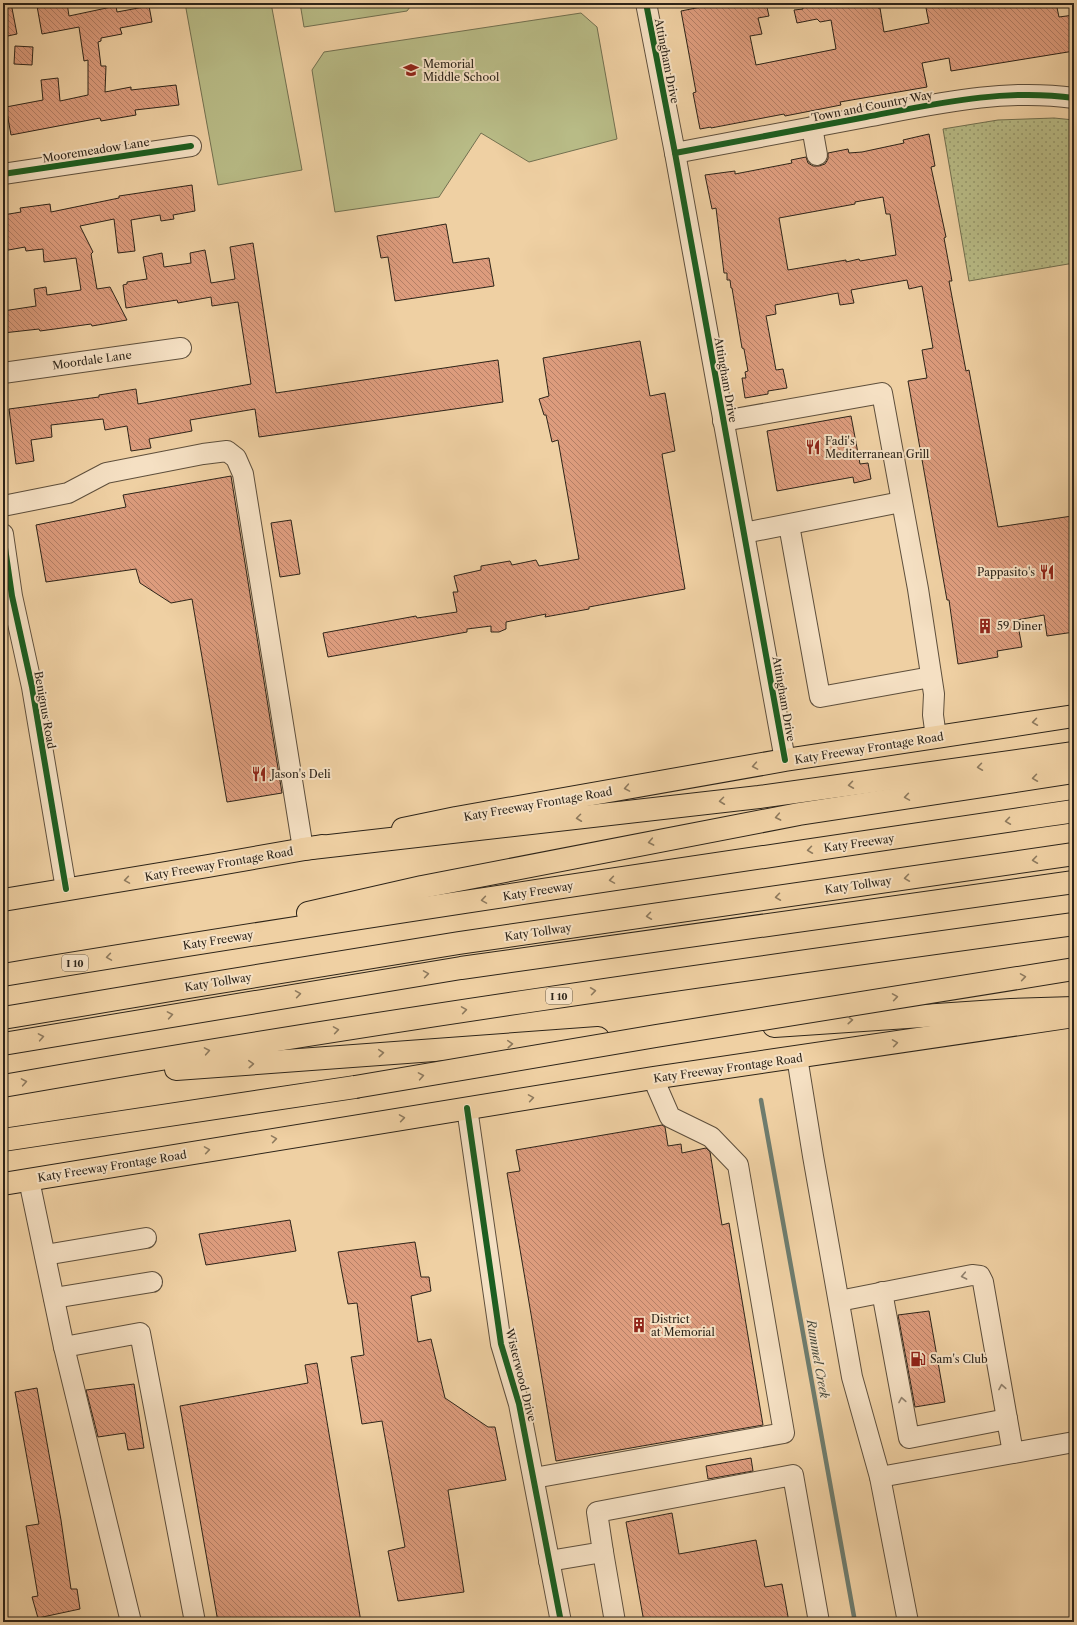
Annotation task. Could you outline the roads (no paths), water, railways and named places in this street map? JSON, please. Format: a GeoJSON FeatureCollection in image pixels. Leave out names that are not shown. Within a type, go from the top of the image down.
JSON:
{"type":"FeatureCollection","features":[{"type":"Feature","properties":{"kind":"main road","name":"Katy Freeway Frontage Road"},"geometry":{"type":"LineString","coordinates":[[3,900],[303,850],[456,818],[785,760],[1074,716]]}},
{"type":"Feature","properties":{"kind":"main road"},"geometry":{"type":"LineString","coordinates":[[303,850],[759,797],[1074,753]]}},
{"type":"Feature","properties":{"kind":"main road"},"geometry":{"type":"LineString","coordinates":[[148,951],[422,887],[799,814],[1074,772]]}},
{"type":"Feature","properties":{"kind":"main road","name":"Katy Freeway"},"geometry":{"type":"LineString","coordinates":[[3,975],[148,951],[762,857],[1074,812]]}},
{"type":"Feature","properties":{"kind":"main road","name":"Katy Tollway"},"geometry":{"type":"LineString","coordinates":[[3,1018],[459,943],[1074,854]]}},
{"type":"Feature","properties":{"kind":"main road"},"geometry":{"type":"LineString","coordinates":[[3,1044],[203,1009],[469,967],[1074,882]]}},
{"type":"Feature","properties":{"kind":"main road","name":"I 10"},"geometry":{"type":"LineString","coordinates":[[3,1086],[468,1009],[1074,924]]}},
{"type":"Feature","properties":{"kind":"main road"},"geometry":{"type":"LineString","coordinates":[[3,1140],[348,1088],[679,1032],[1074,970]]}},
{"type":"Feature","properties":{"kind":"main road"},"geometry":{"type":"LineString","coordinates":[[45,1078],[857,1020],[1074,1008]]}},
{"type":"Feature","properties":{"kind":"main road","name":"Katy Freeway Frontage Road"},"geometry":{"type":"LineString","coordinates":[[3,1184],[654,1078],[1074,1016]]}},
{"type":"Feature","properties":{"kind":"main road"},"geometry":{"type":"LineString","coordinates":[[3,1153],[348,1088]]}},
{"type":"Feature","properties":{"kind":"street","name":"Attingham Drive"},"geometry":{"type":"LineString","coordinates":[[646,3],[675,153],[785,760]]}},
{"type":"Feature","properties":{"kind":"street","name":"Town and Country Way"},"geometry":{"type":"LineString","coordinates":[[675,153],[969,99],[1022,95],[1074,98]]}},
{"type":"Feature","properties":{"kind":"street"},"geometry":{"type":"LineString","coordinates":[[812,127],[817,155]]}},
{"type":"Feature","properties":{"kind":"street","name":"Mooremeadow Lane"},"geometry":{"type":"LineString","coordinates":[[3,174],[191,146]]}},
{"type":"Feature","properties":{"kind":"street","name":"Moordale Lane"},"geometry":{"type":"LineString","coordinates":[[3,373],[181,348]]}},
{"type":"Feature","properties":{"kind":"street"},"geometry":{"type":"LineString","coordinates":[[723,421],[882,393],[919,597],[934,694],[933,715],[936,738]]}},
{"type":"Feature","properties":{"kind":"street"},"geometry":{"type":"LineString","coordinates":[[3,506],[68,493],[106,473],[203,454],[227,451],[236,458],[243,474],[303,850]]}},
{"type":"Feature","properties":{"kind":"street"},"geometry":{"type":"LineString","coordinates":[[744,533],[901,502]]}},
{"type":"Feature","properties":{"kind":"street"},"geometry":{"type":"LineString","coordinates":[[789,525],[820,697],[931,677]]}},
{"type":"Feature","properties":{"kind":"street","name":"Benignus Road"},"geometry":{"type":"LineString","coordinates":[[3,534],[12,596],[32,687],[66,889]]}},
{"type":"Feature","properties":{"kind":"street"},"geometry":{"type":"LineString","coordinates":[[797,1057],[852,1377],[880,1477],[908,1622]]}},
{"type":"Feature","properties":{"kind":"street"},"geometry":{"type":"LineString","coordinates":[[534,1478],[784,1433],[738,1165],[711,1137],[670,1117],[654,1078]]}},
{"type":"Feature","properties":{"kind":"street","name":"Wisterwood Drive"},"geometry":{"type":"LineString","coordinates":[[467,1108],[501,1344],[519,1404],[561,1622]]}},
{"type":"Feature","properties":{"kind":"street"},"geometry":{"type":"LineString","coordinates":[[29,1180],[64,1347],[131,1622]]}},
{"type":"Feature","properties":{"kind":"street"},"geometry":{"type":"LineString","coordinates":[[45,1255],[146,1238]]}},
{"type":"Feature","properties":{"kind":"street"},"geometry":{"type":"LineString","coordinates":[[838,1301],[972,1275],[980,1276],[983,1282],[1013,1453]]}},
{"type":"Feature","properties":{"kind":"street"},"geometry":{"type":"LineString","coordinates":[[54,1298],[152,1282]]}},
{"type":"Feature","properties":{"kind":"street"},"geometry":{"type":"LineString","coordinates":[[882,1292],[909,1438],[1007,1419]]}},
{"type":"Feature","properties":{"kind":"street"},"geometry":{"type":"LineString","coordinates":[[64,1347],[140,1333],[195,1622]]}},
{"type":"Feature","properties":{"kind":"street"},"geometry":{"type":"LineString","coordinates":[[880,1477],[1074,1442]]}},
{"type":"Feature","properties":{"kind":"street"},"geometry":{"type":"LineString","coordinates":[[615,1622],[602,1552],[597,1512],[793,1475],[819,1622]]}},
{"type":"Feature","properties":{"kind":"street"},"geometry":{"type":"LineString","coordinates":[[550,1561],[602,1552]]}},
{"type":"Feature","properties":{"kind":"waterway","name":"Rummel Creek"},"geometry":{"type":"LineString","coordinates":[[761,1100],[855,1622]]}},
{"type":"Feature","properties":{"kind":"place","name":"Memorial Middle School"},"geometry":{"type":"Point","coordinates":[411,70]}},
{"type":"Feature","properties":{"kind":"place","name":"Fadi's Mediterranean Grill"},"geometry":{"type":"Point","coordinates":[813,447]}},
{"type":"Feature","properties":{"kind":"place","name":"Pappasito's"},"geometry":{"type":"Point","coordinates":[1047,572]}},
{"type":"Feature","properties":{"kind":"place","name":"59 Diner"},"geometry":{"type":"Point","coordinates":[985,626]}},
{"type":"Feature","properties":{"kind":"place","name":"Jason's Deli"},"geometry":{"type":"Point","coordinates":[259,774]}},
{"type":"Feature","properties":{"kind":"place","name":"District at Memorial"},"geometry":{"type":"Point","coordinates":[639,1325]}},
{"type":"Feature","properties":{"kind":"place","name":"Sam's Club"},"geometry":{"type":"Point","coordinates":[918,1359]}}]}
